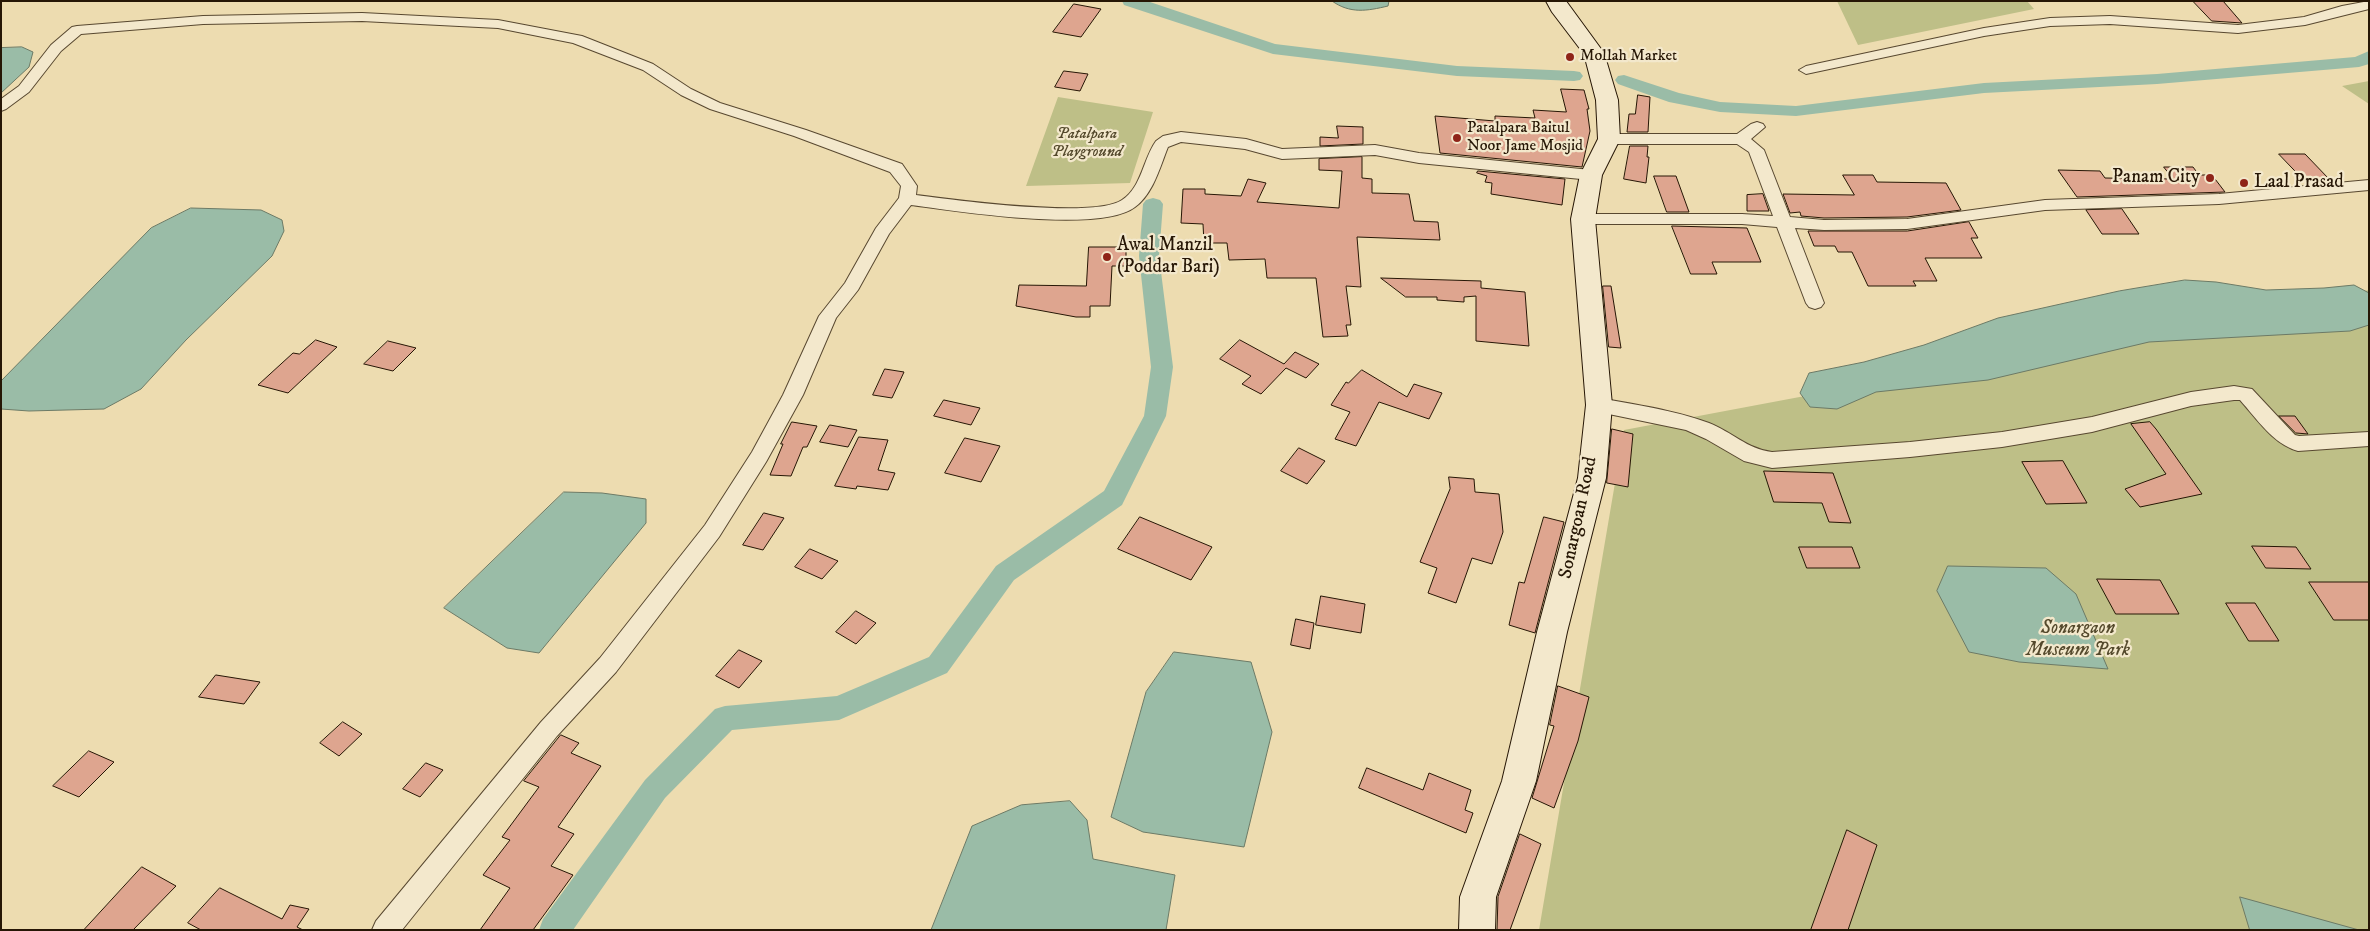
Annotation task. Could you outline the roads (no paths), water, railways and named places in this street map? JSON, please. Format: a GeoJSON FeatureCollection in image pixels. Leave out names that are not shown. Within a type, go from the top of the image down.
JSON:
{"type":"FeatureCollection","features":[{"type":"Feature","properties":{"kind":"main road","name":"Sonargoan Road"},"geometry":{"type":"LineString","coordinates":[[1477,930],[1478,898],[1519,781],[1552,632],[1592,478],[1599,405],[1583,219],[1591,175],[1609,139],[1607,100],[1594,53],[1559,8],[1556,1]]}},
{"type":"Feature","properties":{"kind":"street"},"geometry":{"type":"LineString","coordinates":[[1806,70],[1984,32],[2050,22],[2110,20],[2238,29],[2305,21],[2342,10],[2369,6]]}},
{"type":"Feature","properties":{"kind":"street"},"geometry":{"type":"LineString","coordinates":[[1,106],[24,89],[56,48],[77,30],[203,20],[332,18],[498,24],[577,39],[648,67],[686,92],[715,106],[800,133],[896,168],[909,186],[907,199],[882,232],[852,286],[828,316],[793,395],[759,457],[712,531],[608,665],[549,729],[385,930]]}},
{"type":"Feature","properties":{"kind":"street"},"geometry":{"type":"LineString","coordinates":[[1741,139],[1757,126]]}},
{"type":"Feature","properties":{"kind":"street"},"geometry":{"type":"LineString","coordinates":[[907,199],[1068,215],[1112,211],[1126,206],[1144,184],[1161,145],[1170,139],[1180,137],[1246,144],[1282,154],[1375,150],[1420,158],[1591,175]]}},
{"type":"Feature","properties":{"kind":"street"},"geometry":{"type":"LineString","coordinates":[[1609,139],[1741,139],[1756,150],[1815,304]]}},
{"type":"Feature","properties":{"kind":"street"},"geometry":{"type":"LineString","coordinates":[[1583,219],[1782,220],[1824,225],[1907,224],[2045,205],[2219,199],[2369,185]]}},
{"type":"Feature","properties":{"kind":"street"},"geometry":{"type":"LineString","coordinates":[[1599,405],[1704,429],[1741,452],[1757,459],[1772,460],[1923,449],[2031,437],[2093,425],[2200,398],[2235,392],[2245,394],[2288,440],[2298,444],[2369,439]]}},
{"type":"Feature","properties":{"kind":"waterway"},"geometry":{"type":"LineString","coordinates":[[1130,1],[1273,49],[1457,71],[1574,76]]}},
{"type":"Feature","properties":{"kind":"waterway"},"geometry":{"type":"LineString","coordinates":[[1624,80],[1675,98],[1720,107],[1796,111],[1984,88],[2157,79],[2359,62],[2369,56]]}},
{"type":"Feature","properties":{"kind":"waterway"},"geometry":{"type":"LineString","coordinates":[[554,930],[655,789],[725,718],[839,708],[938,665],[1005,573],[1113,498],[1155,416],[1162,367],[1149,256],[1153,204]]}},
{"type":"Feature","properties":{"kind":"place","name":"Mollah Market"},"geometry":{"type":"Point","coordinates":[1570,57]}},
{"type":"Feature","properties":{"kind":"place","name":"Patalpara Baitul Noor Jame Mosjid"},"geometry":{"type":"Point","coordinates":[1457,138]}},
{"type":"Feature","properties":{"kind":"place","name":"Panam City"},"geometry":{"type":"Point","coordinates":[2210,178]}},
{"type":"Feature","properties":{"kind":"place","name":"Laal Prasad"},"geometry":{"type":"Point","coordinates":[2244,183]}},
{"type":"Feature","properties":{"kind":"place","name":"Awal Manzil (Poddar Bari)"},"geometry":{"type":"Point","coordinates":[1107,257]}},
{"type":"Feature","properties":{"kind":"park label","name":"Patalpara Playground"},"geometry":{"type":"Point","coordinates":[1087,144]}},
{"type":"Feature","properties":{"kind":"park label","name":"Sonargaon Museum Park"},"geometry":{"type":"Point","coordinates":[2078,640]}}]}
